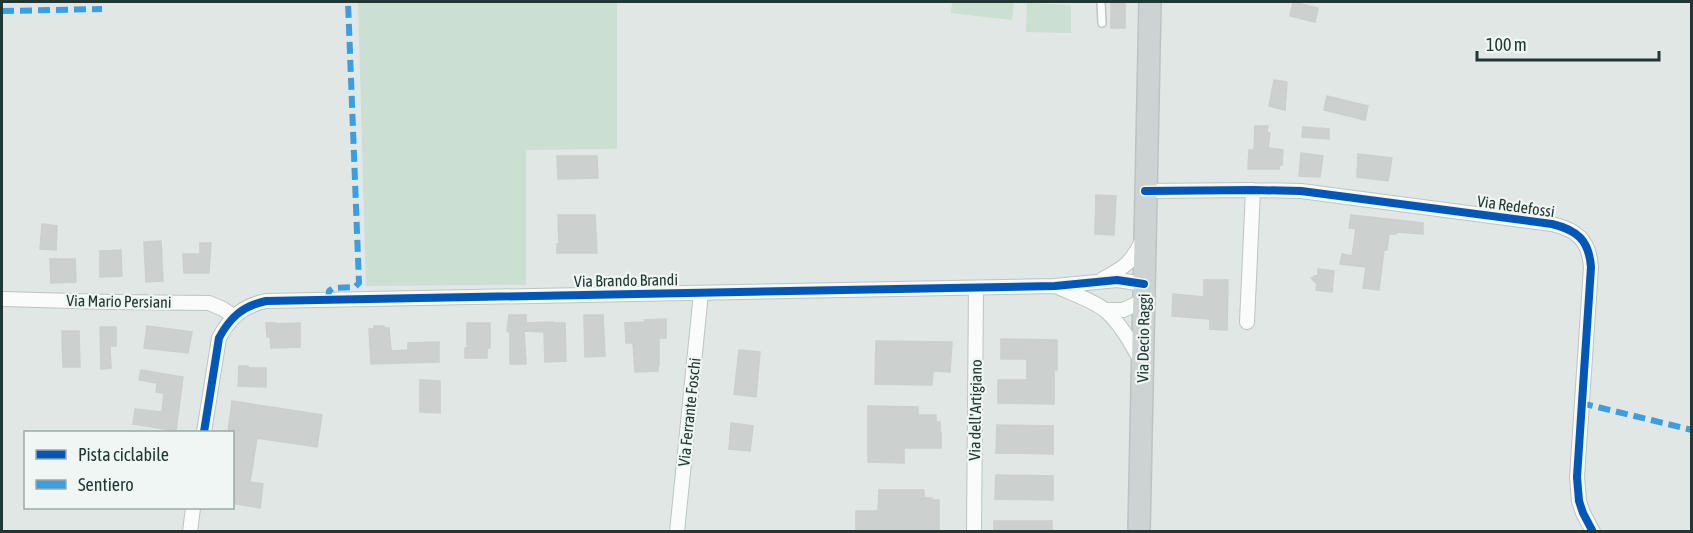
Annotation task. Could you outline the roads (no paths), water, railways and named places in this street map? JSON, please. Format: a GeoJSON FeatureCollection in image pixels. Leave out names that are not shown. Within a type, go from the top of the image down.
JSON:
{"type":"FeatureCollection","features":[{"type":"Feature","properties":{"kind":"main road","name":"Via Decio Raggi"},"geometry":{"type":"LineString","coordinates":[[1139,531],[1150,2]]}},
{"type":"Feature","properties":{"kind":"street"},"geometry":{"type":"LineString","coordinates":[[1247,322],[1252,190]]}},
{"type":"Feature","properties":{"kind":"street","name":"Via Redefossi"},"geometry":{"type":"LineString","coordinates":[[1145,191],[1301,192],[1552,224],[1576,233],[1588,251],[1591,267],[1577,490],[1583,513],[1593,531]]}},
{"type":"Feature","properties":{"kind":"street","name":"Via Brando Brandi"},"geometry":{"type":"LineString","coordinates":[[1100,281],[1124,267],[1134,257],[1144,236]]}},
{"type":"Feature","properties":{"kind":"street","name":"Via Brando Brandi"},"geometry":{"type":"LineString","coordinates":[[233,316],[253,304],[280,300],[976,288],[1055,286],[1100,281],[1126,281],[1143,293]]}},
{"type":"Feature","properties":{"kind":"street","name":"Via Brando Brandi"},"geometry":{"type":"LineString","coordinates":[[1055,286],[1105,310],[1122,329],[1142,363]]}},
{"type":"Feature","properties":{"kind":"street","name":"Via dell'Artigiano"},"geometry":{"type":"LineString","coordinates":[[974,531],[976,288]]}},
{"type":"Feature","properties":{"kind":"street","name":"Via Ferrante Foschi"},"geometry":{"type":"LineString","coordinates":[[677,531],[700,293]]}},
{"type":"Feature","properties":{"kind":"street"},"geometry":{"type":"LineString","coordinates":[[1105,310],[1123,310],[1143,293]]}},
{"type":"Feature","properties":{"kind":"street","name":"Via Mario Persiani"},"geometry":{"type":"LineString","coordinates":[[2,299],[209,303],[233,316]]}},
{"type":"Feature","properties":{"kind":"street"},"geometry":{"type":"LineString","coordinates":[[204,431],[218,345],[225,326],[233,316]]}},
{"type":"Feature","properties":{"kind":"street"},"geometry":{"type":"LineString","coordinates":[[190,531],[193,509]]}},
{"type":"Feature","properties":{"kind":"lane"},"geometry":{"type":"LineString","coordinates":[[1101,2],[1102,23]]}}]}
